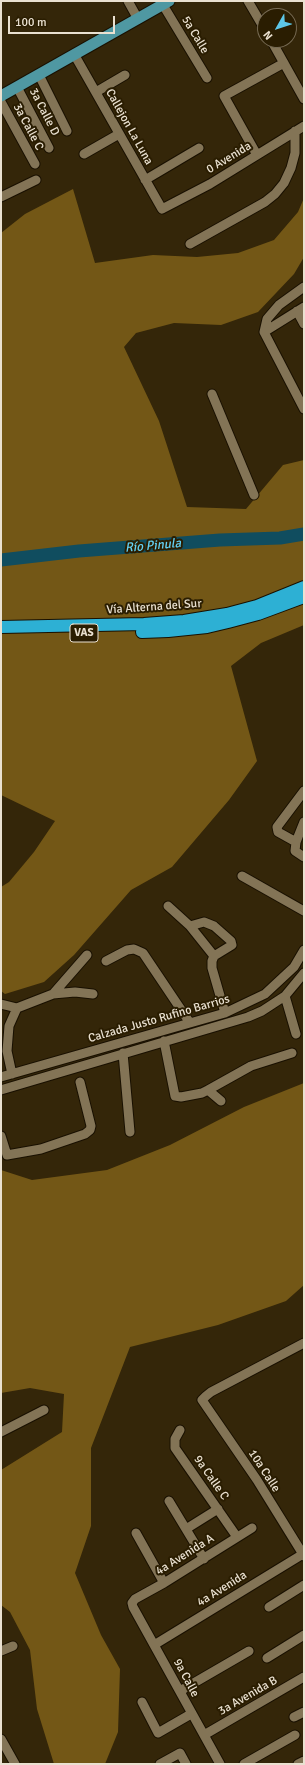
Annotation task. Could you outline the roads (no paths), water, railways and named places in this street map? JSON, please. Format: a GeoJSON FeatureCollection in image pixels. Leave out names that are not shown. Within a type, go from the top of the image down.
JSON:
{"type":"FeatureCollection","features":[{"type":"Feature","properties":{"kind":"highway","name":"Vía Alterna del Sur"},"geometry":{"type":"LineString","coordinates":[[185,625],[257,606],[304,587]]}},
{"type":"Feature","properties":{"kind":"highway","name":"Vía Alterna del Sur"},"geometry":{"type":"LineString","coordinates":[[1,635],[185,625],[214,625],[258,614],[304,597]]}},
{"type":"Feature","properties":{"kind":"highway","name":"Vía Alterna del Sur"},"geometry":{"type":"LineString","coordinates":[[1,628],[167,627]]}},
{"type":"Feature","properties":{"kind":"main road"},"geometry":{"type":"LineString","coordinates":[[1,96],[167,2]]}},
{"type":"Feature","properties":{"kind":"street"},"geometry":{"type":"LineString","coordinates":[[128,1],[138,19]]}},
{"type":"Feature","properties":{"kind":"street"},"geometry":{"type":"LineString","coordinates":[[248,1],[257,16]]}},
{"type":"Feature","properties":{"kind":"street","name":"5a Calle"},"geometry":{"type":"LineString","coordinates":[[167,2],[207,78]]}},
{"type":"Feature","properties":{"kind":"street"},"geometry":{"type":"LineString","coordinates":[[276,48],[304,99]]}},
{"type":"Feature","properties":{"kind":"street","name":"Callejon La Luna"},"geometry":{"type":"LineString","coordinates":[[74,54],[160,207],[162,209],[166,208]]}},
{"type":"Feature","properties":{"kind":"street"},"geometry":{"type":"LineString","coordinates":[[257,155],[224,96],[284,63]]}},
{"type":"Feature","properties":{"kind":"street"},"geometry":{"type":"LineString","coordinates":[[39,75],[67,131]]}},
{"type":"Feature","properties":{"kind":"street"},"geometry":{"type":"LineString","coordinates":[[96,92],[125,75]]}},
{"type":"Feature","properties":{"kind":"street","name":"3a Calle D"},"geometry":{"type":"LineString","coordinates":[[17,87],[49,148]]}},
{"type":"Feature","properties":{"kind":"street","name":"3a Calle C"},"geometry":{"type":"LineString","coordinates":[[1,102],[35,164]]}},
{"type":"Feature","properties":{"kind":"street","name":"0 Avenida"},"geometry":{"type":"LineString","coordinates":[[166,208],[304,126]]}},
{"type":"Feature","properties":{"kind":"street"},"geometry":{"type":"LineString","coordinates":[[190,244],[265,202],[275,194],[284,183],[291,168],[295,153],[295,131]]}},
{"type":"Feature","properties":{"kind":"street"},"geometry":{"type":"LineString","coordinates":[[84,154],[119,134]]}},
{"type":"Feature","properties":{"kind":"street"},"geometry":{"type":"LineString","coordinates":[[145,180],[199,148]]}},
{"type":"Feature","properties":{"kind":"street"},"geometry":{"type":"LineString","coordinates":[[1,197],[36,180]]}},
{"type":"Feature","properties":{"kind":"street"},"geometry":{"type":"LineString","coordinates":[[304,287],[279,305],[267,320],[264,332],[304,409]]}},
{"type":"Feature","properties":{"kind":"street"},"geometry":{"type":"LineString","coordinates":[[264,332],[300,309],[304,324]]}},
{"type":"Feature","properties":{"kind":"street"},"geometry":{"type":"LineString","coordinates":[[212,394],[254,495]]}},
{"type":"Feature","properties":{"kind":"street"},"geometry":{"type":"LineString","coordinates":[[296,842],[278,832],[276,827],[304,791]]}},
{"type":"Feature","properties":{"kind":"street"},"geometry":{"type":"LineString","coordinates":[[304,822],[296,842],[295,851],[304,857]]}},
{"type":"Feature","properties":{"kind":"street"},"geometry":{"type":"LineString","coordinates":[[242,876],[304,911]]}},
{"type":"Feature","properties":{"kind":"street"},"geometry":{"type":"LineString","coordinates":[[168,906],[190,926],[214,956]]}},
{"type":"Feature","properties":{"kind":"street"},"geometry":{"type":"LineString","coordinates":[[190,926],[204,922],[214,926],[231,941],[232,944],[214,956],[212,968],[225,1013]]}},
{"type":"Feature","properties":{"kind":"street"},"geometry":{"type":"LineString","coordinates":[[106,961],[127,950],[134,949],[143,953],[190,1023]]}},
{"type":"Feature","properties":{"kind":"street","name":"Calzada Justo Rufino Barrios"},"geometry":{"type":"LineString","coordinates":[[1,1077],[225,1013],[265,994],[294,968],[304,950]]}},
{"type":"Feature","properties":{"kind":"street"},"geometry":{"type":"LineString","coordinates":[[53,994],[87,955]]}},
{"type":"Feature","properties":{"kind":"street","name":"Calzada Justo Rufino Barrios"},"geometry":{"type":"LineString","coordinates":[[1,1090],[214,1027],[262,1011],[285,996],[304,973]]}},
{"type":"Feature","properties":{"kind":"street"},"geometry":{"type":"LineString","coordinates":[[1,1004],[17,1008],[53,994],[75,992],[93,994]]}},
{"type":"Feature","properties":{"kind":"street"},"geometry":{"type":"LineString","coordinates":[[285,996],[296,1034]]}},
{"type":"Feature","properties":{"kind":"street"},"geometry":{"type":"LineString","coordinates":[[12,1074],[8,1051],[9,1026],[17,1008]]}},
{"type":"Feature","properties":{"kind":"street"},"geometry":{"type":"LineString","coordinates":[[211,1017],[214,1027]]}},
{"type":"Feature","properties":{"kind":"street"},"geometry":{"type":"LineString","coordinates":[[164,1041],[169,1061],[173,1092],[175,1096],[181,1097],[202,1093],[251,1066],[292,1053]]}},
{"type":"Feature","properties":{"kind":"street"},"geometry":{"type":"LineString","coordinates":[[123,1053],[130,1132]]}},
{"type":"Feature","properties":{"kind":"street"},"geometry":{"type":"LineString","coordinates":[[1,1136],[7,1155],[41,1149],[85,1134],[90,1130],[91,1126],[80,1082]]}},
{"type":"Feature","properties":{"kind":"street"},"geometry":{"type":"LineString","coordinates":[[208,1090],[221,1101]]}},
{"type":"Feature","properties":{"kind":"street","name":"10a Calle"},"geometry":{"type":"LineString","coordinates":[[303,1555],[300,1540],[202,1400],[211,1392],[304,1343]]}},
{"type":"Feature","properties":{"kind":"street"},"geometry":{"type":"LineString","coordinates":[[1,1432],[44,1410]]}},
{"type":"Feature","properties":{"kind":"street","name":"9a Calle C"},"geometry":{"type":"LineString","coordinates":[[180,1430],[175,1439],[175,1448],[238,1537]]}},
{"type":"Feature","properties":{"kind":"street"},"geometry":{"type":"LineString","coordinates":[[169,1501],[204,1559]]}},
{"type":"Feature","properties":{"kind":"street"},"geometry":{"type":"LineString","coordinates":[[186,1529],[218,1509]]}},
{"type":"Feature","properties":{"kind":"street","name":"4a Avenida A"},"geometry":{"type":"LineString","coordinates":[[132,1603],[135,1599],[204,1559],[252,1528]]}},
{"type":"Feature","properties":{"kind":"street"},"geometry":{"type":"LineString","coordinates":[[136,1533],[164,1583]]}},
{"type":"Feature","properties":{"kind":"street","name":"4a Avenida"},"geometry":{"type":"LineString","coordinates":[[154,1645],[303,1555]]}},
{"type":"Feature","properties":{"kind":"street"},"geometry":{"type":"LineString","coordinates":[[269,1608],[304,1585]]}},
{"type":"Feature","properties":{"kind":"street","name":"9a Calle"},"geometry":{"type":"LineString","coordinates":[[132,1603],[191,1714],[220,1764]]}},
{"type":"Feature","properties":{"kind":"street"},"geometry":{"type":"LineString","coordinates":[[267,1658],[304,1635]]}},
{"type":"Feature","properties":{"kind":"street"},"geometry":{"type":"LineString","coordinates":[[1,1651],[13,1646]]}},
{"type":"Feature","properties":{"kind":"street"},"geometry":{"type":"LineString","coordinates":[[180,1691],[249,1651]]}},
{"type":"Feature","properties":{"kind":"street","name":"3a Avenida B"},"geometry":{"type":"LineString","coordinates":[[204,1735],[304,1677]]}},
{"type":"Feature","properties":{"kind":"street"},"geometry":{"type":"LineString","coordinates":[[142,1702],[158,1733],[191,1714]]}},
{"type":"Feature","properties":{"kind":"street"},"geometry":{"type":"LineString","coordinates":[[294,1717],[304,1712]]}},
{"type":"Feature","properties":{"kind":"street"},"geometry":{"type":"LineString","coordinates":[[244,1764],[295,1735]]}},
{"type":"Feature","properties":{"kind":"street"},"geometry":{"type":"LineString","coordinates":[[1,1739],[15,1764]]}},
{"type":"Feature","properties":{"kind":"street"},"geometry":{"type":"LineString","coordinates":[[160,1764],[180,1753],[186,1764]]}},
{"type":"Feature","properties":{"kind":"street"},"geometry":{"type":"LineString","coordinates":[[298,1764],[304,1761]]}},
{"type":"Feature","properties":{"kind":"waterway","name":"Río Pinula"},"geometry":{"type":"LineString","coordinates":[[1,560],[79,551],[220,540],[280,538],[304,534]]}}]}
